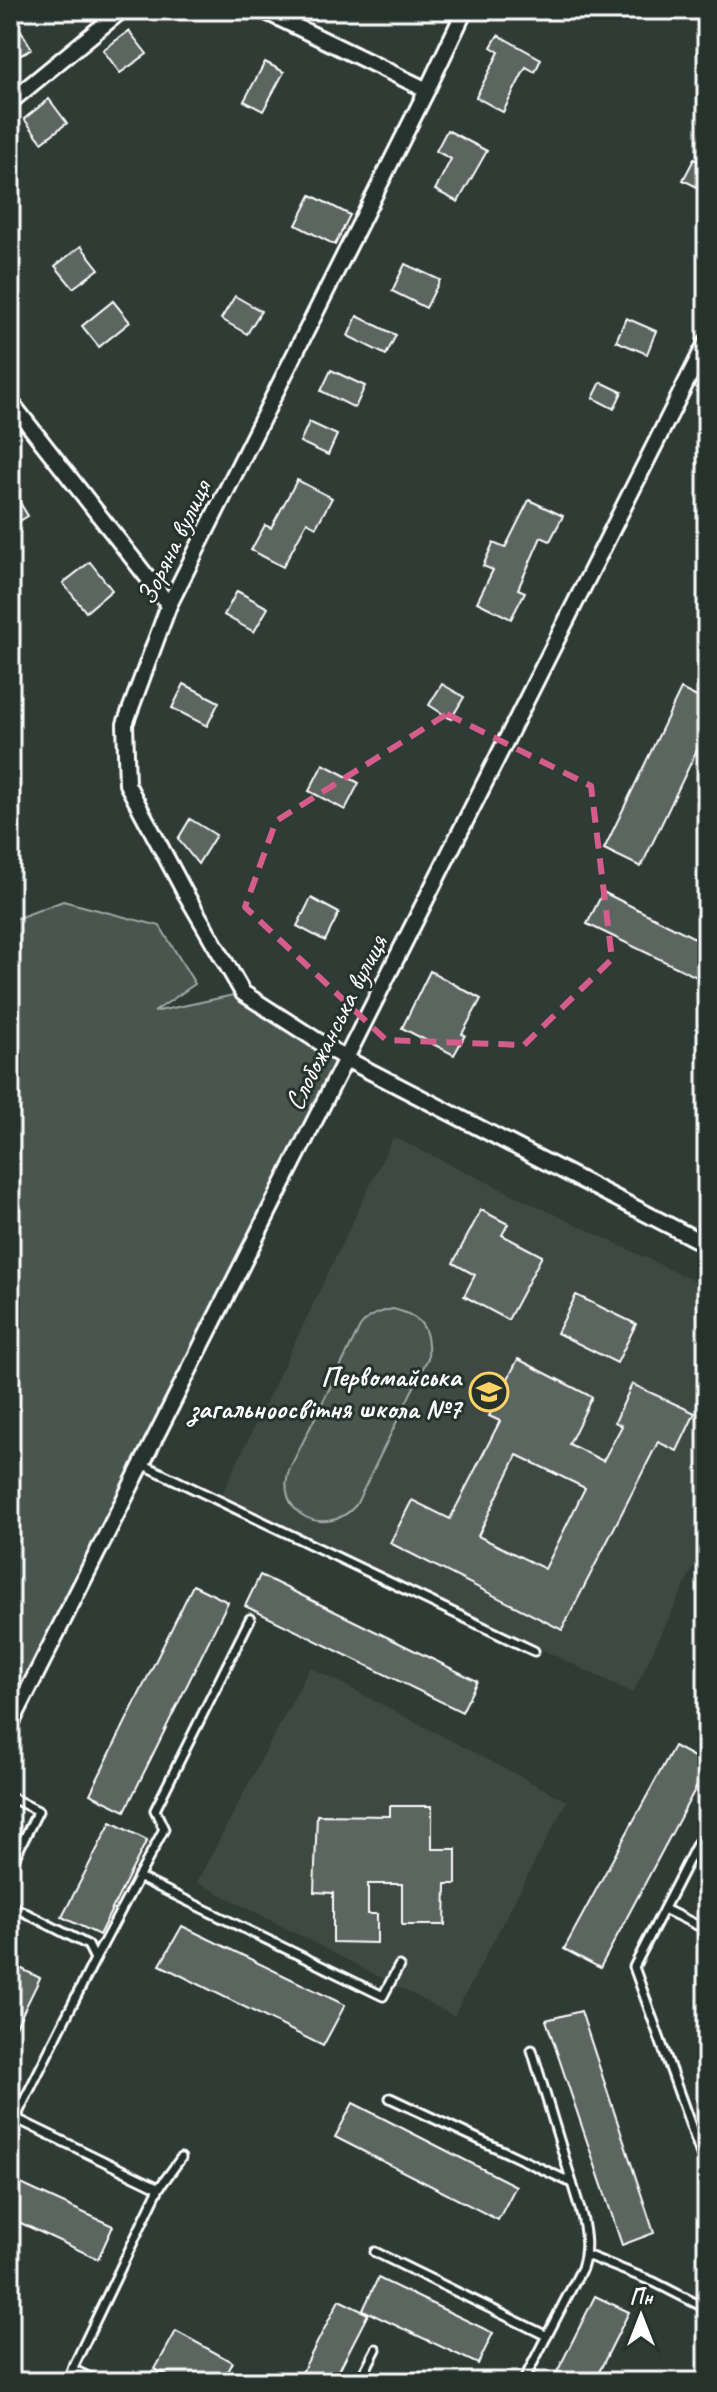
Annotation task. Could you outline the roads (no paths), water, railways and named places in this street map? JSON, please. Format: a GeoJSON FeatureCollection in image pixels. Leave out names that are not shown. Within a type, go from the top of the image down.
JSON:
{"type":"FeatureCollection","features":[{"type":"Feature","properties":{"kind":"street"},"geometry":{"type":"LineString","coordinates":[[10,102],[122,10]]}},
{"type":"Feature","properties":{"kind":"street"},"geometry":{"type":"LineString","coordinates":[[262,10],[427,90]]}},
{"type":"Feature","properties":{"kind":"street","name":"Зоряна вулиця"},"geometry":{"type":"LineString","coordinates":[[465,10],[169,605],[125,724],[127,784],[243,993],[346,1059],[707,1245]]}},
{"type":"Feature","properties":{"kind":"street","name":"Слобожанська вулиця"},"geometry":{"type":"LineString","coordinates":[[10,1726],[707,341]]}},
{"type":"Feature","properties":{"kind":"street"},"geometry":{"type":"LineString","coordinates":[[10,401],[169,605]]}},
{"type":"Feature","properties":{"kind":"lane"},"geometry":{"type":"LineString","coordinates":[[142,1464],[534,1651]]}},
{"type":"Feature","properties":{"kind":"lane"},"geometry":{"type":"LineString","coordinates":[[159,2188],[19,2120],[18,2113],[164,1829],[155,1810],[250,1619]]}},
{"type":"Feature","properties":{"kind":"lane"},"geometry":{"type":"LineString","coordinates":[[10,1797],[38,1811],[10,1867]]}},
{"type":"Feature","properties":{"kind":"lane"},"geometry":{"type":"LineString","coordinates":[[707,1840],[698,1842],[634,1967],[707,2171]]}},
{"type":"Feature","properties":{"kind":"lane"},"geometry":{"type":"LineString","coordinates":[[138,1877],[383,1996],[399,1966]]}},
{"type":"Feature","properties":{"kind":"lane"},"geometry":{"type":"LineString","coordinates":[[10,1905],[88,1945],[95,1959]]}},
{"type":"Feature","properties":{"kind":"lane"},"geometry":{"type":"LineString","coordinates":[[664,1909],[707,1930]]}},
{"type":"Feature","properties":{"kind":"lane"},"geometry":{"type":"LineString","coordinates":[[523,2382],[582,2268],[587,2241],[532,2050]]}},
{"type":"Feature","properties":{"kind":"lane"},"geometry":{"type":"LineString","coordinates":[[390,2098],[572,2183]]}},
{"type":"Feature","properties":{"kind":"lane"},"geometry":{"type":"LineString","coordinates":[[66,2382],[159,2188],[181,2158]]}},
{"type":"Feature","properties":{"kind":"lane"},"geometry":{"type":"LineString","coordinates":[[375,2252],[547,2336]]}},
{"type":"Feature","properties":{"kind":"lane"},"geometry":{"type":"LineString","coordinates":[[586,2255],[654,2282],[707,2309]]}},
{"type":"Feature","properties":{"kind":"lane"},"geometry":{"type":"LineString","coordinates":[[359,2382],[376,2349]]}},
{"type":"Feature","properties":{"kind":"lane"},"geometry":{"type":"LineString","coordinates":[[72,2369],[99,2382]]}},
{"type":"Feature","properties":{"kind":"place","name":"Первомайська загальноосвітня школа №7"},"geometry":{"type":"Point","coordinates":[489,1392]}}]}
